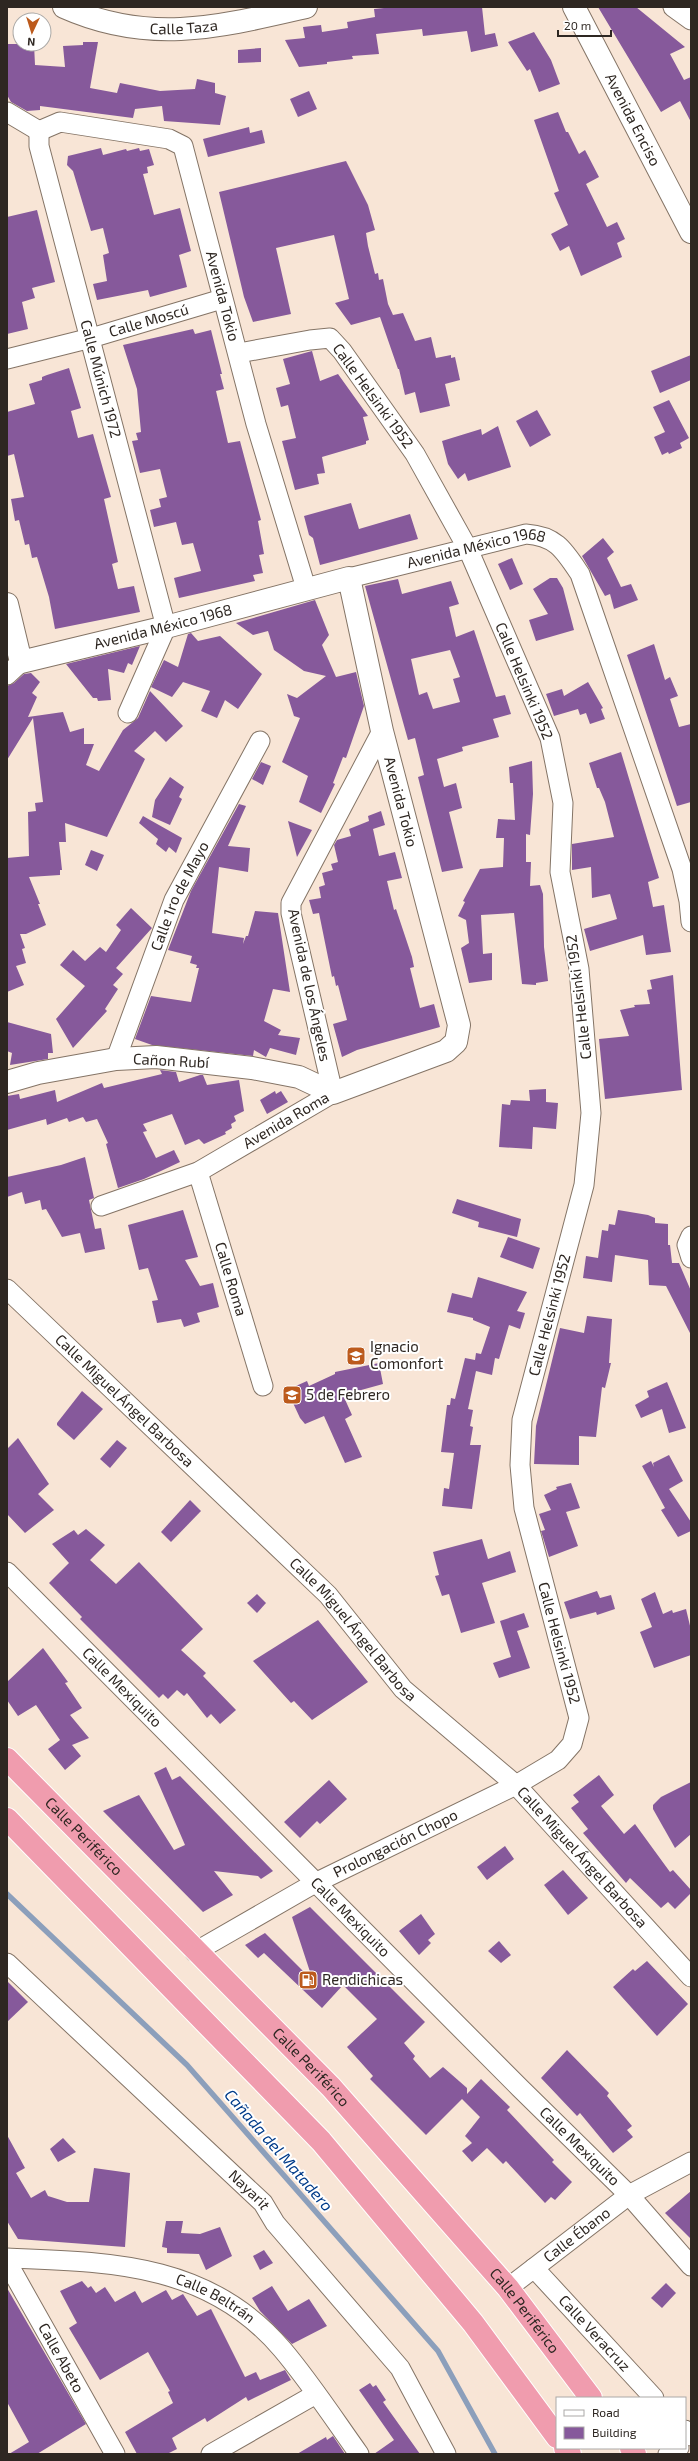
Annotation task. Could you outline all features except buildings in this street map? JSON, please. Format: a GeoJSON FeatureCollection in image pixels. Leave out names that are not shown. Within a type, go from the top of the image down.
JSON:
{"type":"FeatureCollection","features":[{"type":"Feature","properties":{"kind":"highway","name":"Calle Periférico"},"geometry":{"type":"LineString","coordinates":[[7,1759],[195,1952],[331,2088],[508,2288],[590,2397]]}},
{"type":"Feature","properties":{"kind":"highway"},"geometry":{"type":"LineString","coordinates":[[7,1819],[321,2142],[473,2323],[556,2436]]}},
{"type":"Feature","properties":{"kind":"street","name":"Calle Taza"},"geometry":{"type":"LineString","coordinates":[[64,7],[93,20],[156,30],[226,25],[306,7]]}},
{"type":"Feature","properties":{"kind":"street","name":"Avenida Enciso"},"geometry":{"type":"LineString","coordinates":[[574,7],[691,232]]}},
{"type":"Feature","properties":{"kind":"street"},"geometry":{"type":"LineString","coordinates":[[673,7],[691,20]]}},
{"type":"Feature","properties":{"kind":"street"},"geometry":{"type":"LineString","coordinates":[[7,112],[39,131]]}},
{"type":"Feature","properties":{"kind":"street","name":"Avenida Tokio"},"geometry":{"type":"LineString","coordinates":[[39,131],[60,122],[169,139],[183,146],[256,424],[306,588]]}},
{"type":"Feature","properties":{"kind":"street","name":"Calle Múnich 1972"},"geometry":{"type":"LineString","coordinates":[[39,131],[39,146],[91,338],[166,627]]}},
{"type":"Feature","properties":{"kind":"street","name":"Calle Moscú"},"geometry":{"type":"LineString","coordinates":[[7,359],[91,338],[222,299]]}},
{"type":"Feature","properties":{"kind":"street","name":"Calle Helsinki 1952"},"geometry":{"type":"LineString","coordinates":[[238,353],[310,340],[330,338],[342,351],[415,454],[468,549],[550,738],[564,803],[560,872],[579,969],[591,1113],[584,1185],[522,1420],[520,1465],[524,1508],[579,1718],[572,1744]]}},
{"type":"Feature","properties":{"kind":"street","name":"Avenida México 1968"},"geometry":{"type":"LineString","coordinates":[[14,668],[306,588],[526,534],[541,535],[555,542],[580,574],[682,869],[689,901],[691,922]]}},
{"type":"Feature","properties":{"kind":"street","name":"Avenida Tokio"},"geometry":{"type":"LineString","coordinates":[[349,578],[382,731],[459,1025]]}},
{"type":"Feature","properties":{"kind":"street"},"geometry":{"type":"LineString","coordinates":[[7,604],[14,668]]}},
{"type":"Feature","properties":{"kind":"street"},"geometry":{"type":"LineString","coordinates":[[128,713],[166,627]]}},
{"type":"Feature","properties":{"kind":"street","name":"Avenida de los Ángeles"},"geometry":{"type":"LineString","coordinates":[[333,1092],[291,913],[291,903],[382,731]]}},
{"type":"Feature","properties":{"kind":"street","name":"Calle 1ro de Mayo"},"geometry":{"type":"LineString","coordinates":[[116,1059],[174,900],[260,741]]}},
{"type":"Feature","properties":{"kind":"street","name":"Avenida Roma"},"geometry":{"type":"LineString","coordinates":[[101,1206],[198,1172],[333,1092],[446,1051],[456,1042],[459,1025]]}},
{"type":"Feature","properties":{"kind":"street","name":"Cañon Rubí"},"geometry":{"type":"LineString","coordinates":[[7,1082],[38,1073],[116,1059],[156,1057],[252,1068],[299,1077],[333,1092]]}},
{"type":"Feature","properties":{"kind":"street","name":"Calle Roma"},"geometry":{"type":"LineString","coordinates":[[198,1172],[263,1386]]}},
{"type":"Feature","properties":{"kind":"street"},"geometry":{"type":"LineString","coordinates":[[691,1236],[687,1245],[691,1258]]}},
{"type":"Feature","properties":{"kind":"street","name":"Calle Miguel Ángel Barbosa"},"geometry":{"type":"LineString","coordinates":[[7,1289],[328,1595],[403,1690],[516,1785],[691,1977]]}},
{"type":"Feature","properties":{"kind":"street","name":"Calle Mexiquito"},"geometry":{"type":"LineString","coordinates":[[7,1572],[315,1883],[629,2195],[691,2266]]}},
{"type":"Feature","properties":{"kind":"street","name":"Prolongación Chopo"},"geometry":{"type":"LineString","coordinates":[[195,1952],[315,1883],[516,1785],[558,1760],[572,1744]]}},
{"type":"Feature","properties":{"kind":"street","name":"Nayarit"},"geometry":{"type":"LineString","coordinates":[[7,1963],[263,2203],[275,2223],[400,2368],[446,2454]]}},
{"type":"Feature","properties":{"kind":"street","name":"Calle Ébano"},"geometry":{"type":"LineString","coordinates":[[508,2288],[629,2195],[691,2162]]}},
{"type":"Feature","properties":{"kind":"street","name":"Calle Beltrán"},"geometry":{"type":"LineString","coordinates":[[7,2258],[78,2261],[147,2270],[185,2280],[218,2296],[254,2321],[282,2348],[358,2454]]}},
{"type":"Feature","properties":{"kind":"street","name":"Calle Abeto"},"geometry":{"type":"LineString","coordinates":[[7,2262],[115,2454]]}},
{"type":"Feature","properties":{"kind":"street","name":"Calle Veracruz"},"geometry":{"type":"LineString","coordinates":[[534,2268],[653,2397]]}},
{"type":"Feature","properties":{"kind":"street"},"geometry":{"type":"LineString","coordinates":[[211,2454],[316,2394]]}},
{"type":"Feature","properties":{"kind":"street"},"geometry":{"type":"LineString","coordinates":[[668,2454],[677,2449]]}},
{"type":"Feature","properties":{"kind":"waterway","name":"Cañada del Matadero"},"geometry":{"type":"LineString","coordinates":[[7,1894],[187,2065],[438,2351],[495,2454]]}},
{"type":"Feature","properties":{"kind":"place","name":"Ignacio Comonfort"},"geometry":{"type":"Point","coordinates":[356,1356]}},
{"type":"Feature","properties":{"kind":"place","name":"5 de Febrero"},"geometry":{"type":"Point","coordinates":[292,1395]}},
{"type":"Feature","properties":{"kind":"place","name":"Rendichicas"},"geometry":{"type":"Point","coordinates":[308,1980]}}]}
